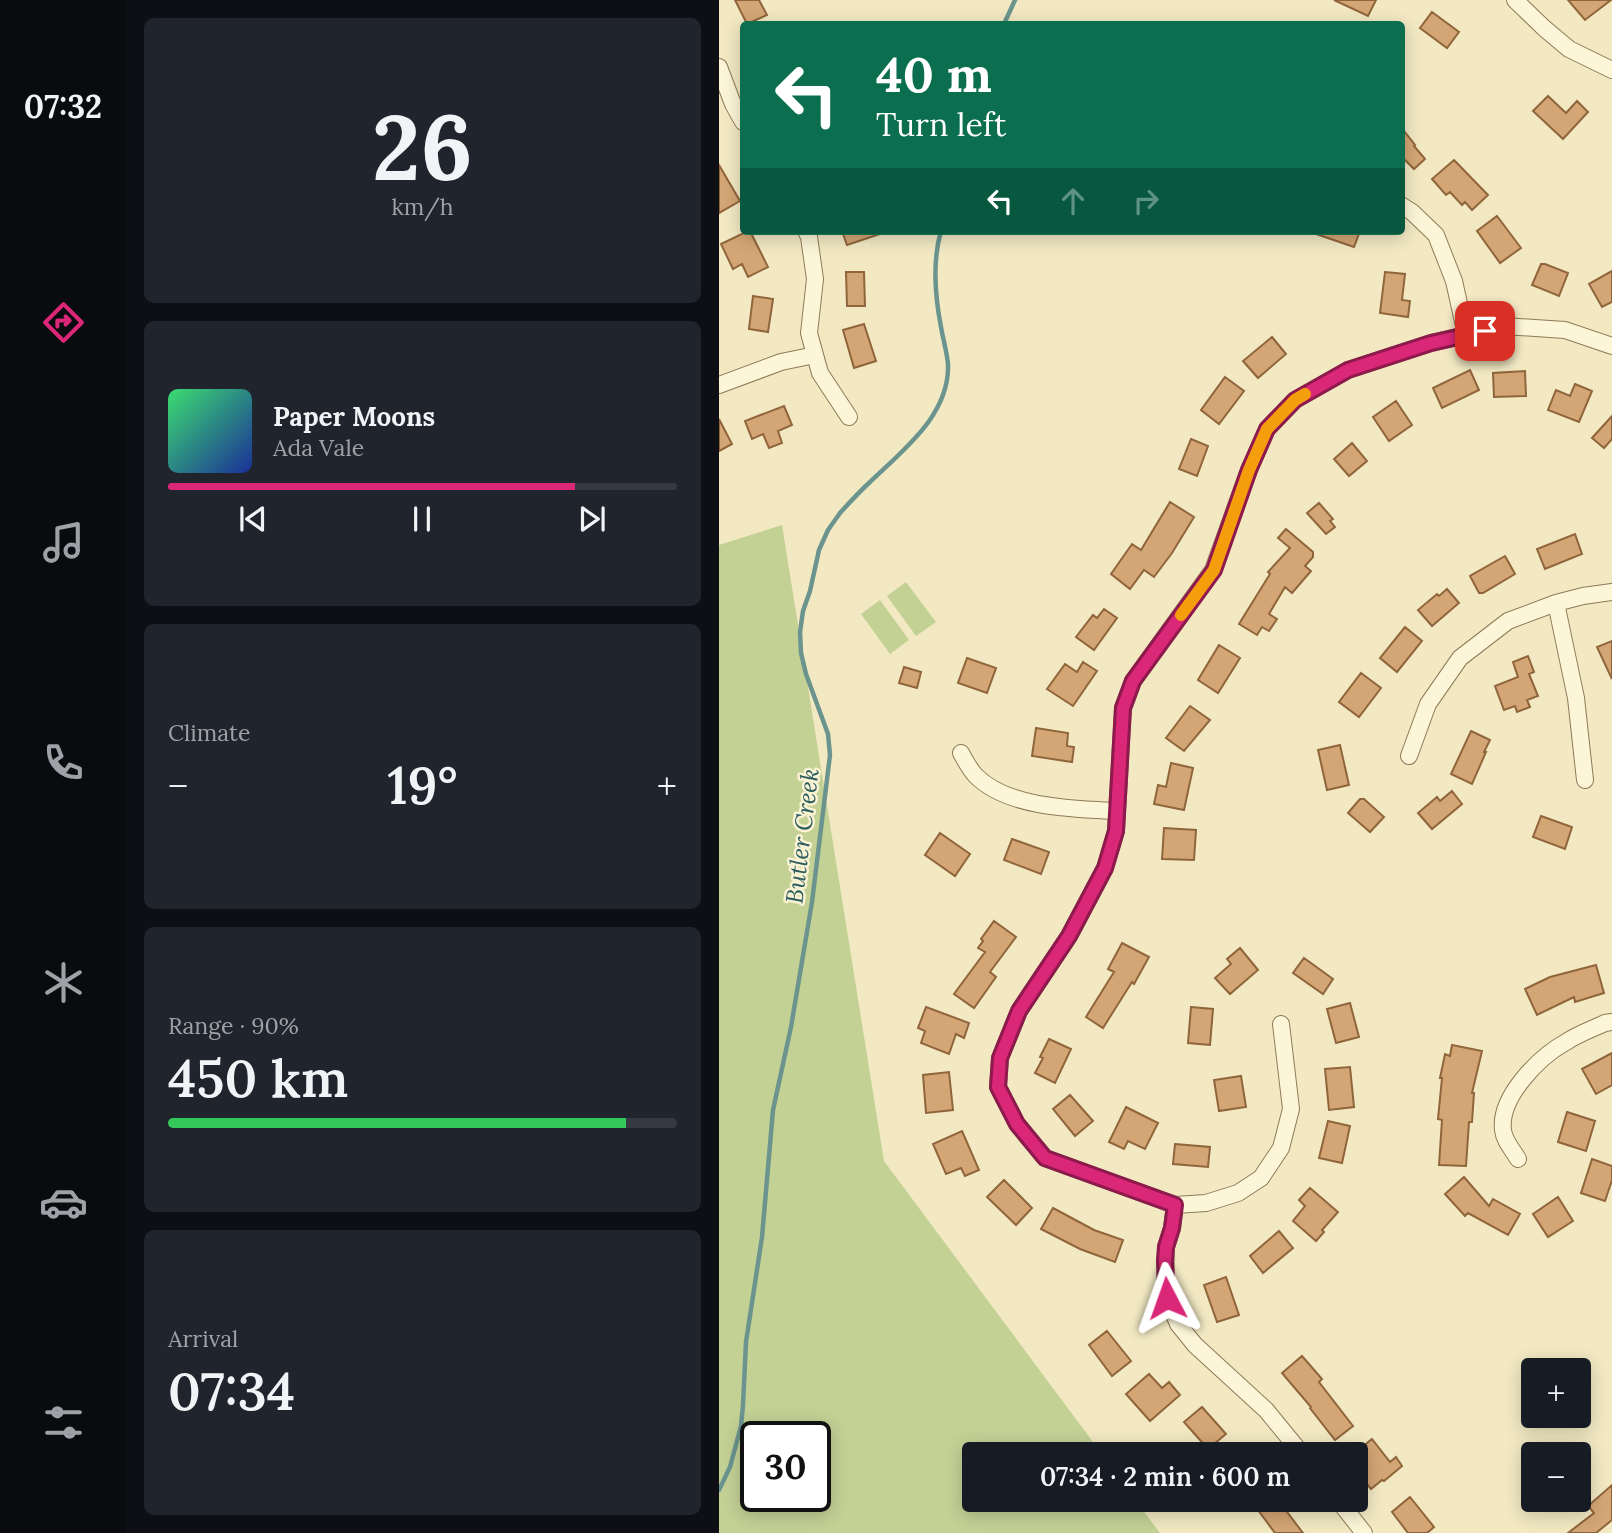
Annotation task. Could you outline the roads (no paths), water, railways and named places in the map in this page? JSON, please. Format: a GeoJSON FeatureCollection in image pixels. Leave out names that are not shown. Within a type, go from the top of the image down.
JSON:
{"type":"FeatureCollection","features":[{"type":"Feature","properties":{"kind":"street"},"geometry":{"type":"LineString","coordinates":[[1515,0],[1569,49],[1612,70]]}},
{"type":"Feature","properties":{"kind":"street"},"geometry":{"type":"LineString","coordinates":[[719,67],[723,89],[740,117]]}},
{"type":"Feature","properties":{"kind":"street"},"geometry":{"type":"LineString","coordinates":[[1405,208],[1436,235],[1454,281],[1466,335]]}},
{"type":"Feature","properties":{"kind":"street"},"geometry":{"type":"LineString","coordinates":[[808,235],[815,279],[809,333],[820,373],[849,417]]}},
{"type":"Feature","properties":{"kind":"street"},"geometry":{"type":"LineString","coordinates":[[1281,1024],[1291,1109],[1281,1148],[1261,1178],[1238,1193],[1205,1203],[1175,1205],[1045,1158],[1017,1124],[998,1087],[1000,1058],[1019,1011],[1069,936],[1105,868],[1116,831],[1123,708],[1133,681],[1214,570],[1249,470],[1267,429],[1295,400],[1348,370],[1431,343],[1505,326],[1565,330],[1612,346]]}},
{"type":"Feature","properties":{"kind":"street"},"geometry":{"type":"LineString","coordinates":[[719,385],[781,362],[815,355]]}},
{"type":"Feature","properties":{"kind":"street"},"geometry":{"type":"LineString","coordinates":[[1409,756],[1428,704],[1460,658],[1508,621],[1556,603],[1612,592]]}},
{"type":"Feature","properties":{"kind":"street"},"geometry":{"type":"LineString","coordinates":[[1556,603],[1576,698],[1585,780]]}},
{"type":"Feature","properties":{"kind":"street"},"geometry":{"type":"LineString","coordinates":[[961,753],[976,776],[1002,794],[1056,808],[1116,811]]}},
{"type":"Feature","properties":{"kind":"street"},"geometry":{"type":"LineString","coordinates":[[1518,1159],[1503,1132],[1504,1111],[1517,1086],[1533,1067],[1564,1042],[1612,1022]]}},
{"type":"Feature","properties":{"kind":"street"},"geometry":{"type":"LineString","coordinates":[[1175,1205],[1166,1247],[1165,1281],[1167,1298],[1177,1324],[1266,1410],[1292,1442]]}},
{"type":"Feature","properties":{"kind":"street"},"geometry":{"type":"LineString","coordinates":[[1347,1512],[1364,1533]]}},
{"type":"Feature","properties":{"kind":"waterway","name":"Butler Creek"},"geometry":{"type":"LineString","coordinates":[[1005,21],[1015,0]]}},
{"type":"Feature","properties":{"kind":"waterway","name":"Butler Creek"},"geometry":{"type":"LineString","coordinates":[[719,1490],[730,1467],[741,1426],[746,1342],[762,1237],[773,1110],[791,1027],[812,902],[830,755],[828,734],[801,653],[803,611],[819,550],[828,530],[855,497],[910,444],[933,415],[941,399],[947,382],[948,364],[936,291],[935,267],[940,235]]}}]}
